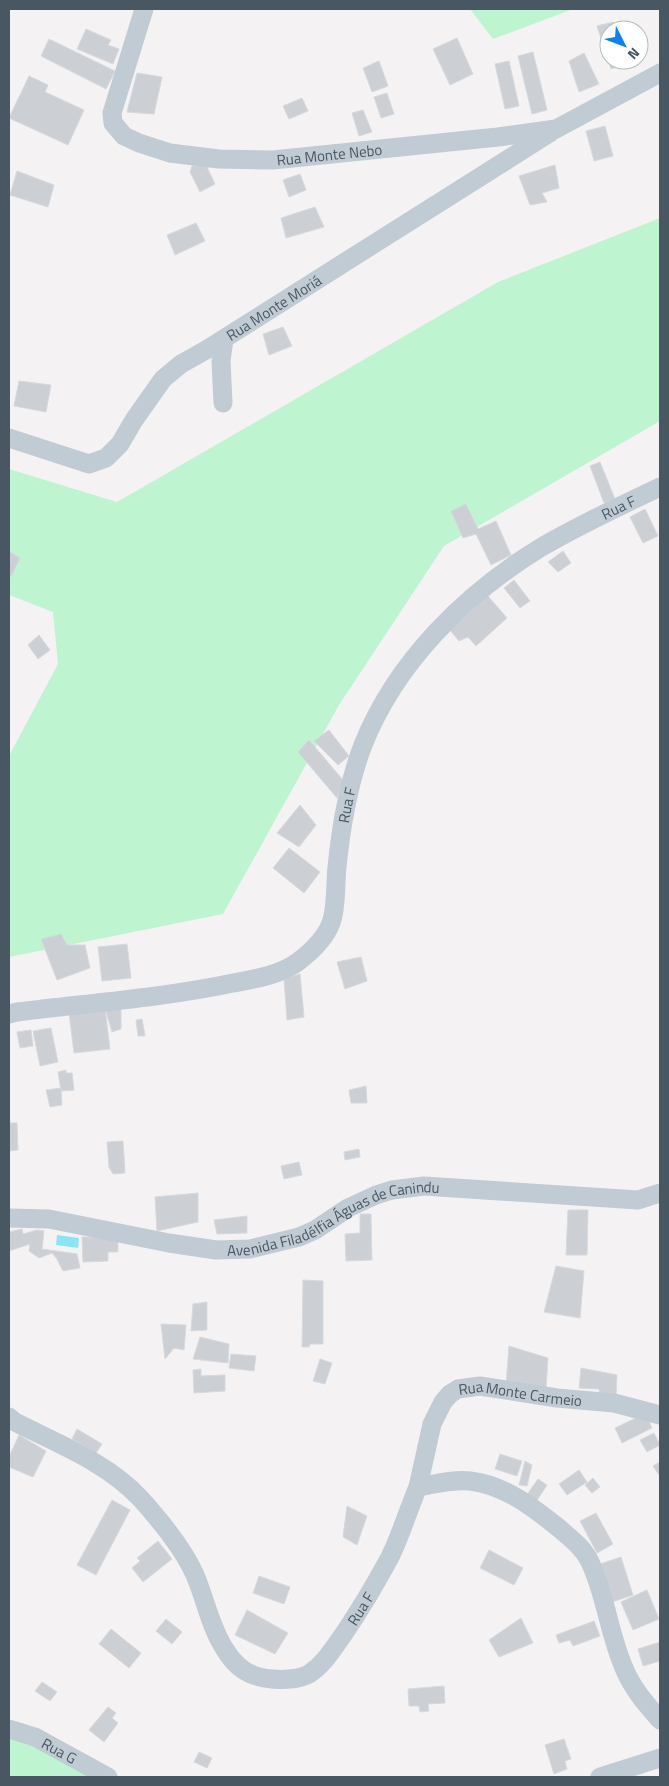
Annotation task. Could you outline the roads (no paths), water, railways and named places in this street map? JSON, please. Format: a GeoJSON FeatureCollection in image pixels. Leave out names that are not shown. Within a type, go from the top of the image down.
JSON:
{"type":"FeatureCollection","features":[{"type":"Feature","properties":{"kind":"street","name":"Rua Monte Nebo"},"geometry":{"type":"LineString","coordinates":[[144,9],[112,113],[118,130],[130,140],[170,153],[219,159],[273,160],[498,137],[556,129],[660,73]]}},
{"type":"Feature","properties":{"kind":"street","name":"Rua Monte Moriá"},"geometry":{"type":"LineString","coordinates":[[9,438],[89,464],[106,458],[120,444],[163,379],[181,364],[224,339],[556,129]]}},
{"type":"Feature","properties":{"kind":"street"},"geometry":{"type":"LineString","coordinates":[[223,403],[221,361],[224,339]]}},
{"type":"Feature","properties":{"kind":"street","name":"Rua F"},"geometry":{"type":"LineString","coordinates":[[9,1014],[215,987],[278,972],[296,963],[323,938],[332,922],[340,838],[355,771],[363,746],[390,691],[420,650],[457,613],[516,564],[564,535],[660,487]]}},
{"type":"Feature","properties":{"kind":"street","name":"Avenida Filadélfia Águas de Canindu"},"geometry":{"type":"LineString","coordinates":[[9,1218],[49,1219],[169,1243],[216,1250],[250,1249],[300,1237],[315,1230],[348,1208],[392,1190],[424,1186],[638,1200],[660,1193]]}},
{"type":"Feature","properties":{"kind":"street","name":"Rua Monte Carmeio"},"geometry":{"type":"LineString","coordinates":[[418,1487],[432,1424],[443,1402],[458,1389],[480,1386],[557,1398],[614,1402],[660,1415]]}},
{"type":"Feature","properties":{"kind":"street","name":"Rua F"},"geometry":{"type":"LineString","coordinates":[[9,1417],[15,1422],[79,1453],[118,1478],[140,1498],[181,1550],[194,1572],[223,1648],[244,1671],[258,1678],[288,1680],[296,1678],[307,1674],[328,1657],[356,1616],[390,1555],[418,1487]]}},
{"type":"Feature","properties":{"kind":"street"},"geometry":{"type":"LineString","coordinates":[[418,1487],[454,1481],[471,1481],[491,1487],[532,1506],[576,1543],[585,1553],[594,1572],[623,1666],[640,1696],[660,1720]]}},
{"type":"Feature","properties":{"kind":"street","name":"Rua G"},"geometry":{"type":"LineString","coordinates":[[9,1729],[35,1736],[108,1777]]}},
{"type":"Feature","properties":{"kind":"street"},"geometry":{"type":"LineString","coordinates":[[600,1777],[660,1758]]}},
{"type":"Feature","properties":{"kind":"water"},"geometry":{"type":"Polygon","coordinates":[[[57,1235],[79,1238],[78,1248],[56,1245],[57,1235]]]}}]}
